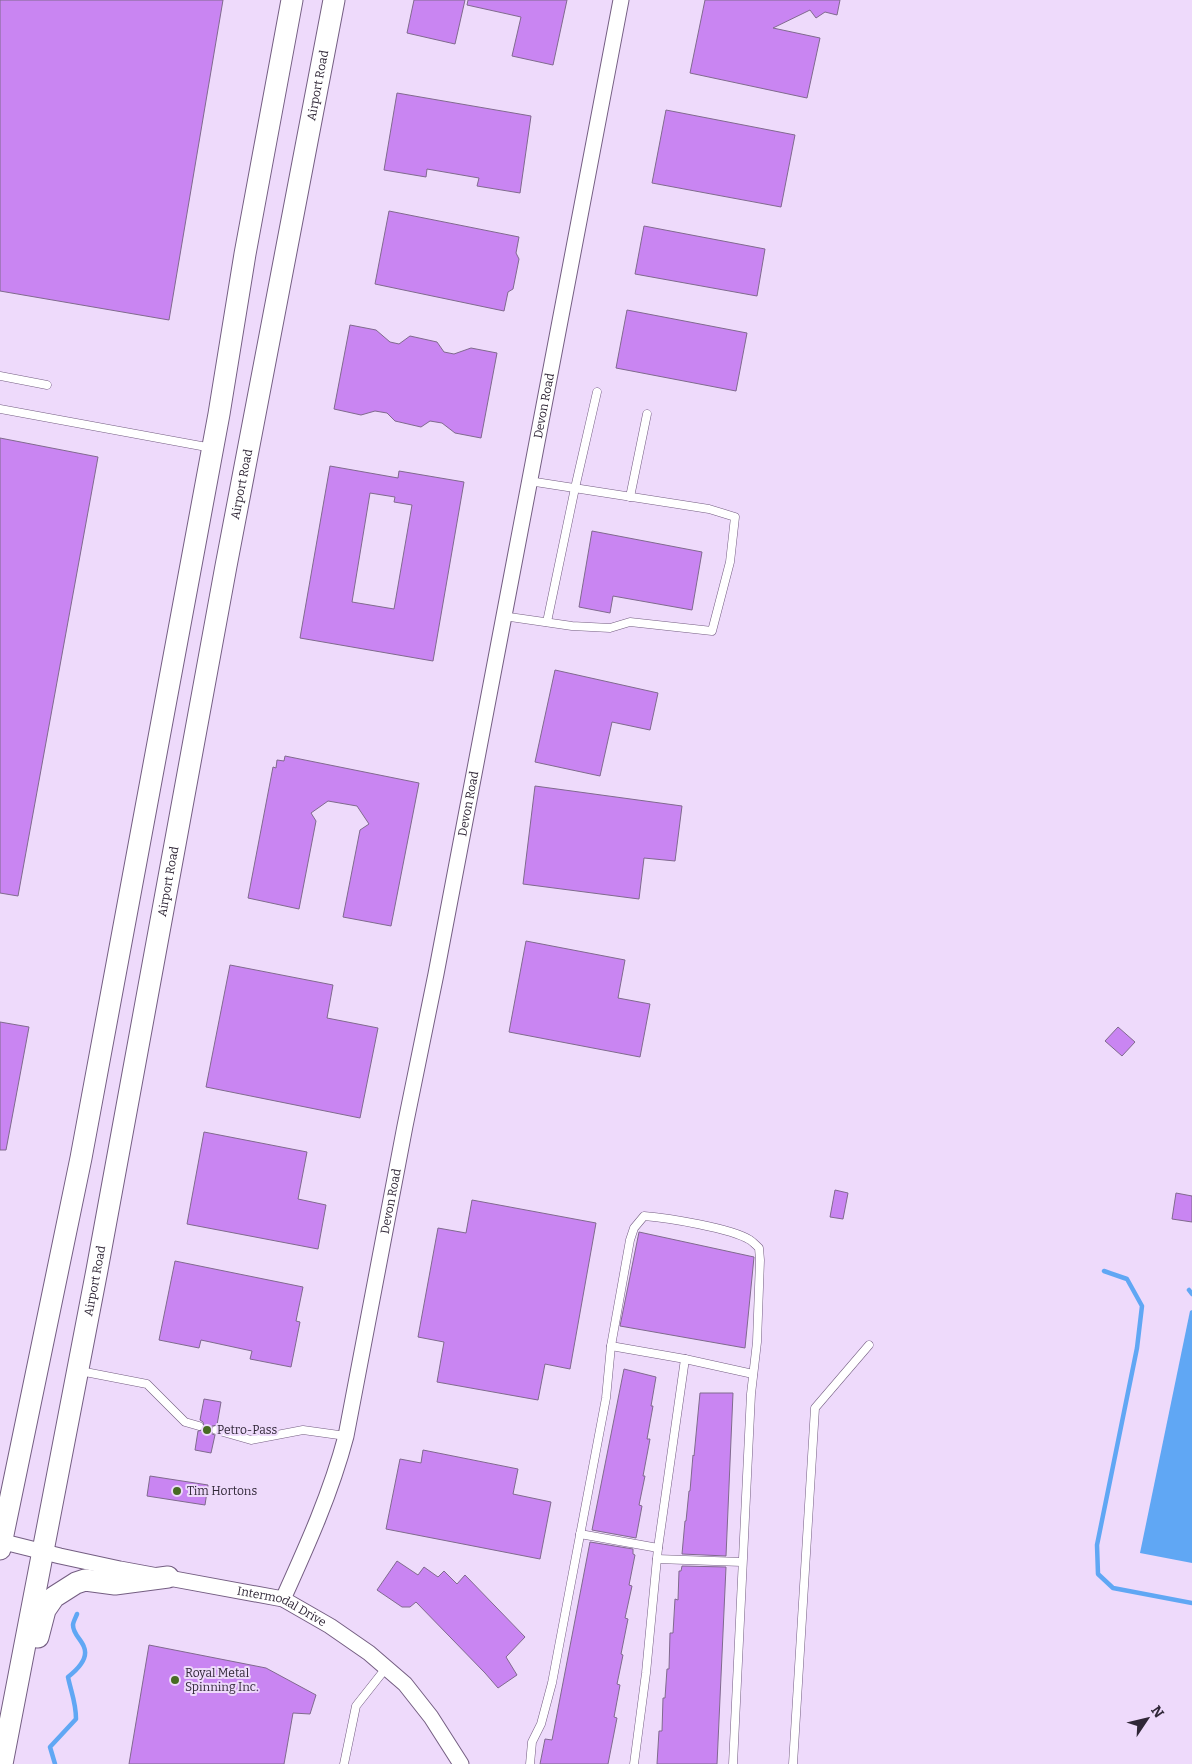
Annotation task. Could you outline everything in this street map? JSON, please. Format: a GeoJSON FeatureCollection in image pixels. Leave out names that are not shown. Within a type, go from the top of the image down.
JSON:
{"type":"FeatureCollection","features":[{"type":"Feature","properties":{"kind":"main road"},"geometry":{"type":"LineString","coordinates":[[1,1544],[81,1158],[213,448],[245,254],[292,0]]}},
{"type":"Feature","properties":{"kind":"main road","name":"Airport Road"},"geometry":{"type":"LineString","coordinates":[[2,1764],[78,1370],[226,566],[334,0]]}},
{"type":"Feature","properties":{"kind":"main road"},"geometry":{"type":"LineString","coordinates":[[16,1686],[30,1671],[45,1610],[54,1597],[67,1587],[84,1580],[115,1584],[168,1577]]}},
{"type":"Feature","properties":{"kind":"street","name":"Devon Road"},"geometry":{"type":"LineString","coordinates":[[283,1599],[337,1470],[346,1436],[621,0]]}},
{"type":"Feature","properties":{"kind":"street","name":"Intermodal Drive"},"geometry":{"type":"LineString","coordinates":[[1,1544],[42,1551],[120,1569],[283,1599],[330,1626],[369,1653],[405,1684],[431,1717],[461,1764]]}},
{"type":"Feature","properties":{"kind":"lane"},"geometry":{"type":"LineString","coordinates":[[0,376],[48,385]]}},
{"type":"Feature","properties":{"kind":"lane"},"geometry":{"type":"LineString","coordinates":[[547,622],[597,392]]}},
{"type":"Feature","properties":{"kind":"lane"},"geometry":{"type":"LineString","coordinates":[[0,410],[213,448]]}},
{"type":"Feature","properties":{"kind":"lane"},"geometry":{"type":"LineString","coordinates":[[630,497],[647,414]]}},
{"type":"Feature","properties":{"kind":"lane"},"geometry":{"type":"LineString","coordinates":[[504,616],[610,628],[630,622],[712,631],[730,562],[735,517],[709,509],[529,481]]}},
{"type":"Feature","properties":{"kind":"lane"},"geometry":{"type":"LineString","coordinates":[[530,1764],[532,1742],[541,1724],[552,1683],[606,1398],[612,1346],[630,1240],[634,1228],[644,1216],[711,1228],[751,1240],[759,1248],[757,1342],[753,1374],[742,1562],[733,1764]]}},
{"type":"Feature","properties":{"kind":"lane"},"geometry":{"type":"LineString","coordinates":[[793,1764],[815,1408],[869,1345]]}},
{"type":"Feature","properties":{"kind":"lane"},"geometry":{"type":"LineString","coordinates":[[612,1346],[753,1374]]}},
{"type":"Feature","properties":{"kind":"lane"},"geometry":{"type":"LineString","coordinates":[[634,1764],[646,1673],[658,1548],[685,1359]]}},
{"type":"Feature","properties":{"kind":"lane"},"geometry":{"type":"LineString","coordinates":[[78,1370],[147,1384],[185,1422],[199,1426]]}},
{"type":"Feature","properties":{"kind":"lane"},"geometry":{"type":"LineString","coordinates":[[216,1430],[251,1440],[303,1430],[346,1436]]}},
{"type":"Feature","properties":{"kind":"lane"},"geometry":{"type":"LineString","coordinates":[[580,1534],[658,1548]]}},
{"type":"Feature","properties":{"kind":"lane"},"geometry":{"type":"LineString","coordinates":[[658,1559],[742,1562]]}},
{"type":"Feature","properties":{"kind":"lane"},"geometry":{"type":"LineString","coordinates":[[344,1764],[356,1706],[386,1668]]}},
{"type":"Feature","properties":{"kind":"water"},"geometry":{"type":"Polygon","coordinates":[[[1192,1310],[1192,1563],[1140,1553],[1190,1311],[1192,1310]]]}},
{"type":"Feature","properties":{"kind":"building"},"geometry":{"type":"Polygon","coordinates":[[[0,0],[223,0],[169,320],[0,291],[0,0]]]}},
{"type":"Feature","properties":{"kind":"building"},"geometry":{"type":"Polygon","coordinates":[[[414,0],[465,0],[455,44],[407,33],[414,0]]]}},
{"type":"Feature","properties":{"kind":"building"},"geometry":{"type":"Polygon","coordinates":[[[468,0],[567,0],[553,65],[512,56],[521,17],[467,5],[468,0]]]}},
{"type":"Feature","properties":{"kind":"building"},"geometry":{"type":"Polygon","coordinates":[[[705,0],[840,0],[837,15],[825,12],[816,18],[810,10],[773,28],[820,38],[807,98],[690,73],[705,0]]]}},
{"type":"Feature","properties":{"kind":"building"},"geometry":{"type":"Polygon","coordinates":[[[397,93],[531,116],[520,193],[477,186],[479,178],[427,169],[426,177],[384,170],[397,93]]]}},
{"type":"Feature","properties":{"kind":"building"},"geometry":{"type":"Polygon","coordinates":[[[666,110],[795,135],[781,207],[652,183],[666,110]]]}},
{"type":"Feature","properties":{"kind":"building"},"geometry":{"type":"Polygon","coordinates":[[[389,211],[519,237],[516,253],[519,259],[513,289],[508,292],[504,311],[375,284],[389,211]]]}},
{"type":"Feature","properties":{"kind":"building"},"geometry":{"type":"Polygon","coordinates":[[[644,226],[765,249],[757,296],[635,274],[644,226]]]}},
{"type":"Feature","properties":{"kind":"building"},"geometry":{"type":"Polygon","coordinates":[[[627,310],[747,333],[736,391],[616,368],[627,310]]]}},
{"type":"Feature","properties":{"kind":"building"},"geometry":{"type":"Polygon","coordinates":[[[350,325],[376,330],[390,342],[399,344],[410,336],[437,342],[444,352],[454,354],[471,348],[497,353],[481,438],[455,433],[442,423],[430,421],[421,427],[395,421],[387,413],[375,411],[361,415],[334,409],[350,325]]]}},
{"type":"Feature","properties":{"kind":"building"},"geometry":{"type":"Polygon","coordinates":[[[0,438],[98,457],[18,896],[0,893],[0,438]]]}},
{"type":"Feature","properties":{"kind":"building"},"geometry":{"type":"Polygon","coordinates":[[[330,466],[398,478],[399,471],[464,482],[433,661],[300,638],[330,466]],[[370,493],[352,602],[394,609],[412,505],[394,502],[395,497],[370,493]]]}},
{"type":"Feature","properties":{"kind":"building"},"geometry":{"type":"Polygon","coordinates":[[[592,531],[702,552],[692,610],[613,596],[610,613],[579,607],[592,531]]]}},
{"type":"Feature","properties":{"kind":"building"},"geometry":{"type":"Polygon","coordinates":[[[555,670],[658,693],[650,730],[612,722],[600,776],[535,762],[555,670]]]}},
{"type":"Feature","properties":{"kind":"building"},"geometry":{"type":"Polygon","coordinates":[[[285,756],[419,783],[391,926],[343,917],[360,830],[369,824],[357,806],[328,801],[311,813],[316,821],[299,909],[248,898],[273,767],[276,768],[277,760],[284,761],[285,756]]]}},
{"type":"Feature","properties":{"kind":"building"},"geometry":{"type":"Polygon","coordinates":[[[535,786],[682,806],[675,861],[644,858],[639,899],[523,884],[535,786]]]}},
{"type":"Feature","properties":{"kind":"building"},"geometry":{"type":"Polygon","coordinates":[[[526,941],[625,960],[618,998],[650,1004],[640,1057],[509,1032],[526,941]]]}},
{"type":"Feature","properties":{"kind":"building"},"geometry":{"type":"Polygon","coordinates":[[[230,965],[333,985],[327,1018],[378,1028],[360,1118],[206,1087],[230,965]]]}},
{"type":"Feature","properties":{"kind":"building"},"geometry":{"type":"Polygon","coordinates":[[[0,1022],[29,1027],[6,1150],[0,1150],[0,1022]]]}},
{"type":"Feature","properties":{"kind":"building"},"geometry":{"type":"Polygon","coordinates":[[[1118,1027],[1135,1042],[1122,1056],[1105,1041],[1118,1027]]]}},
{"type":"Feature","properties":{"kind":"building"},"geometry":{"type":"Polygon","coordinates":[[[204,1132],[307,1152],[298,1199],[326,1205],[318,1249],[187,1224],[204,1132]]]}},
{"type":"Feature","properties":{"kind":"building"},"geometry":{"type":"Polygon","coordinates":[[[835,1190],[848,1193],[843,1219],[830,1217],[835,1190]]]}},
{"type":"Feature","properties":{"kind":"building"},"geometry":{"type":"Polygon","coordinates":[[[1176,1193],[1192,1196],[1192,1222],[1172,1219],[1176,1193]]]}},
{"type":"Feature","properties":{"kind":"building"},"geometry":{"type":"Polygon","coordinates":[[[472,1200],[596,1223],[570,1369],[545,1364],[538,1400],[437,1382],[444,1342],[418,1337],[438,1228],[466,1233],[472,1200]]]}},
{"type":"Feature","properties":{"kind":"building"},"geometry":{"type":"Polygon","coordinates":[[[639,1232],[754,1257],[745,1348],[620,1326],[639,1232]]]}},
{"type":"Feature","properties":{"kind":"building"},"geometry":{"type":"Polygon","coordinates":[[[175,1261],[303,1287],[296,1321],[300,1322],[291,1367],[250,1359],[252,1351],[201,1340],[199,1348],[159,1340],[175,1261]]]}},
{"type":"Feature","properties":{"kind":"building"},"geometry":{"type":"Polygon","coordinates":[[[624,1369],[656,1377],[647,1439],[650,1439],[639,1505],[642,1506],[636,1538],[592,1530],[624,1369]]]}},
{"type":"Feature","properties":{"kind":"building"},"geometry":{"type":"Polygon","coordinates":[[[700,1393],[733,1393],[726,1556],[682,1554],[700,1393]]]}},
{"type":"Feature","properties":{"kind":"building"},"geometry":{"type":"Polygon","coordinates":[[[204,1399],[221,1402],[217,1425],[212,1426],[211,1429],[212,1434],[215,1435],[211,1453],[195,1450],[198,1431],[203,1430],[204,1427],[203,1422],[200,1420],[204,1399]]]}},
{"type":"Feature","properties":{"kind":"building"},"geometry":{"type":"Polygon","coordinates":[[[423,1450],[518,1469],[513,1494],[551,1502],[540,1559],[386,1529],[400,1459],[421,1463],[423,1450]]]}},
{"type":"Feature","properties":{"kind":"building","name":"Tim Hortons"},"geometry":{"type":"Polygon","coordinates":[[[150,1476],[208,1485],[205,1505],[147,1496],[150,1476]]]}},
{"type":"Feature","properties":{"kind":"building"},"geometry":{"type":"Polygon","coordinates":[[[590,1542],[633,1549],[633,1554],[635,1555],[629,1585],[632,1586],[625,1618],[628,1619],[621,1654],[623,1655],[617,1684],[620,1685],[614,1717],[617,1718],[608,1764],[540,1764],[545,1739],[552,1740],[590,1542]]]}},
{"type":"Feature","properties":{"kind":"building"},"geometry":{"type":"Polygon","coordinates":[[[397,1561],[418,1575],[424,1567],[438,1577],[444,1571],[457,1584],[465,1575],[525,1637],[506,1657],[517,1675],[498,1688],[416,1602],[410,1607],[402,1607],[377,1590],[397,1561]]]}},
{"type":"Feature","properties":{"kind":"building"},"geometry":{"type":"Polygon","coordinates":[[[682,1566],[726,1567],[717,1764],[657,1764],[659,1731],[662,1731],[663,1698],[665,1698],[667,1669],[669,1669],[670,1633],[673,1633],[675,1599],[678,1600],[679,1571],[681,1571],[682,1566]]]}},
{"type":"Feature","properties":{"kind":"building"},"geometry":{"type":"Polygon","coordinates":[[[149,1645],[266,1668],[316,1695],[310,1714],[293,1713],[284,1764],[129,1764],[149,1645]]]}},
{"type":"Feature","properties":{"kind":"waterway"},"geometry":{"type":"LineString","coordinates":[[1104,1271],[1127,1279],[1142,1306],[1137,1348],[1097,1545],[1098,1574],[1113,1588],[1192,1603]]}},
{"type":"Feature","properties":{"kind":"waterway"},"geometry":{"type":"LineString","coordinates":[[1189,1290],[1192,1294]]}},
{"type":"Feature","properties":{"kind":"waterway"},"geometry":{"type":"LineString","coordinates":[[55,1764],[50,1747],[76,1719],[68,1677],[81,1664],[85,1656],[83,1644],[73,1628],[77,1614]]}},
{"type":"Feature","properties":{"kind":"place","name":"Petro-Pass"},"geometry":{"type":"Point","coordinates":[207,1430]}},
{"type":"Feature","properties":{"kind":"place","name":"Tim Hortons"},"geometry":{"type":"Point","coordinates":[177,1491]}},
{"type":"Feature","properties":{"kind":"place","name":"Royal Metal Spinning Inc."},"geometry":{"type":"Point","coordinates":[175,1680]}}]}
